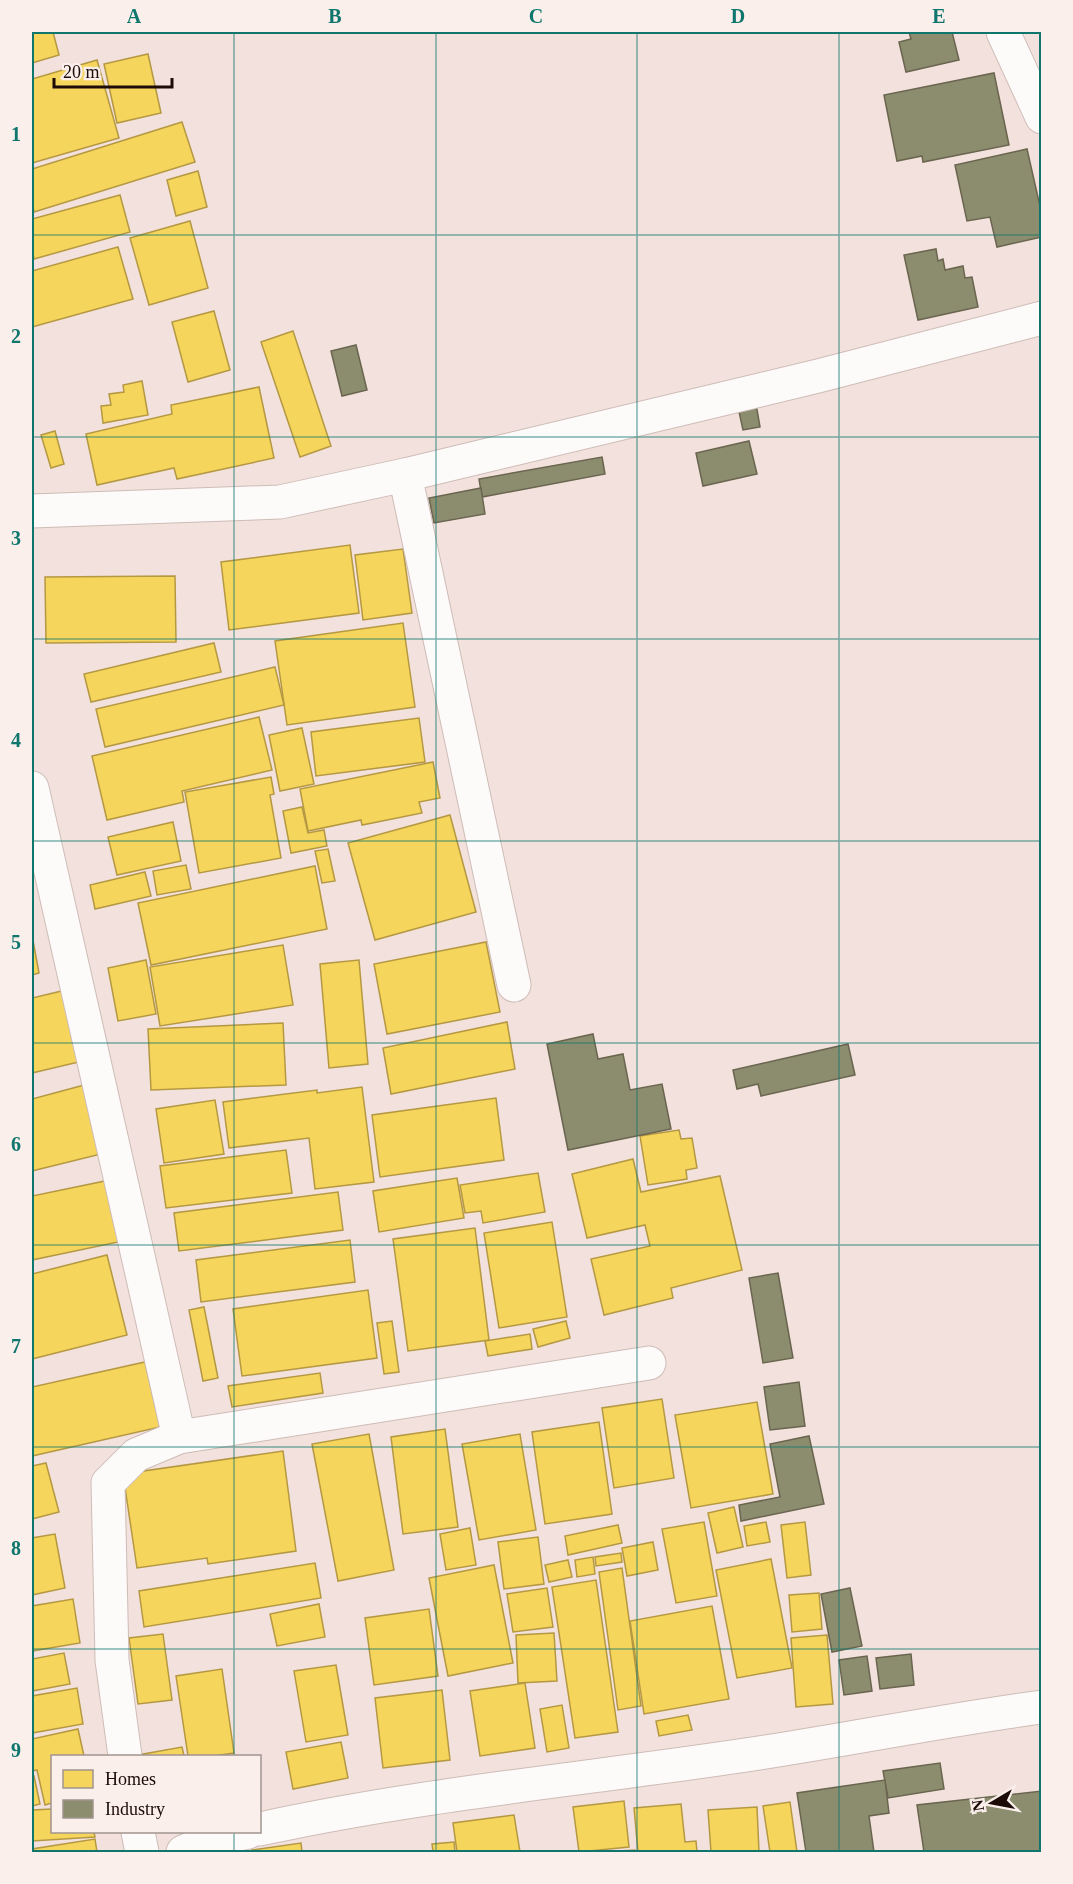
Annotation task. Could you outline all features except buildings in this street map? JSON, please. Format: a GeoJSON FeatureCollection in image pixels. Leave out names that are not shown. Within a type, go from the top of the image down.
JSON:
{"type":"FeatureCollection","features":[{"type":"Feature","properties":{"kind":"street"},"geometry":{"type":"LineString","coordinates":[[1003,32],[1041,117]]}},
{"type":"Feature","properties":{"kind":"street"},"geometry":{"type":"LineString","coordinates":[[32,511],[280,502],[405,475],[818,376],[1041,318]]}},
{"type":"Feature","properties":{"kind":"street"},"geometry":{"type":"LineString","coordinates":[[405,475],[514,985]]}},
{"type":"Feature","properties":{"kind":"street"},"geometry":{"type":"LineString","coordinates":[[32,788],[179,1437]]}},
{"type":"Feature","properties":{"kind":"street"},"geometry":{"type":"LineString","coordinates":[[125,1755],[112,1660],[108,1484],[136,1455],[179,1437],[649,1363]]}},
{"type":"Feature","properties":{"kind":"street"},"geometry":{"type":"LineString","coordinates":[[261,1829],[444,1795],[772,1751],[1041,1707]]}},
{"type":"Feature","properties":{"kind":"street"},"geometry":{"type":"LineString","coordinates":[[138,1833],[142,1852]]}},
{"type":"Feature","properties":{"kind":"street"},"geometry":{"type":"LineString","coordinates":[[183,1852],[210,1840],[243,1833]]}}]}
